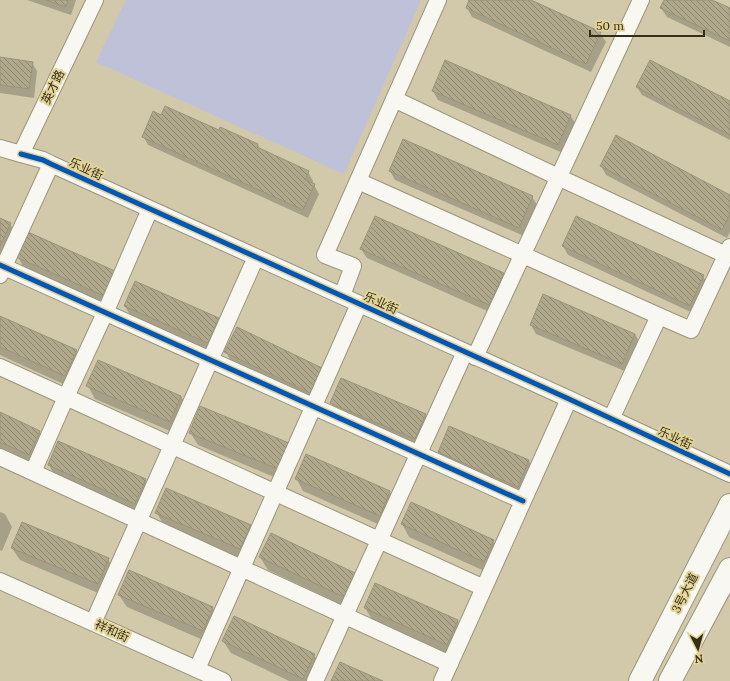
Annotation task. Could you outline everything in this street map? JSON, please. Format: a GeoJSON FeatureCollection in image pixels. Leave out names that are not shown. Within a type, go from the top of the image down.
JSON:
{"type":"FeatureCollection","features":[{"type":"Feature","properties":{"kind":"main road","name":"3号大道"},"geometry":{"type":"LineString","coordinates":[[640,681],[730,505]]}},
{"type":"Feature","properties":{"kind":"main road"},"geometry":{"type":"LineString","coordinates":[[670,681],[730,569]]}},
{"type":"Feature","properties":{"kind":"street","name":"英才路"},"geometry":{"type":"LineString","coordinates":[[21,154],[95,0]]}},
{"type":"Feature","properties":{"kind":"street"},"geometry":{"type":"LineString","coordinates":[[342,296],[353,266],[326,255],[438,0]]}},
{"type":"Feature","properties":{"kind":"street"},"geometry":{"type":"LineString","coordinates":[[315,681],[419,454],[522,254],[641,0]]}},
{"type":"Feature","properties":{"kind":"street"},"geometry":{"type":"LineString","coordinates":[[358,181],[691,330],[728,251],[558,177],[394,99]]}},
{"type":"Feature","properties":{"kind":"street"},"geometry":{"type":"LineString","coordinates":[[0,148],[21,154]]}},
{"type":"Feature","properties":{"kind":"street","name":"乐业街"},"geometry":{"type":"LineString","coordinates":[[21,154],[43,160],[730,474]]}},
{"type":"Feature","properties":{"kind":"street"},"geometry":{"type":"LineString","coordinates":[[51,164],[1,269],[105,313],[523,501]]}},
{"type":"Feature","properties":{"kind":"street"},"geometry":{"type":"LineString","coordinates":[[34,472],[150,209]]}},
{"type":"Feature","properties":{"kind":"street"},"geometry":{"type":"LineString","coordinates":[[93,623],[256,257]]}},
{"type":"Feature","properties":{"kind":"street"},"geometry":{"type":"LineString","coordinates":[[197,669],[359,304]]}},
{"type":"Feature","properties":{"kind":"street"},"geometry":{"type":"LineString","coordinates":[[611,419],[660,316]]}},
{"type":"Feature","properties":{"kind":"street"},"geometry":{"type":"LineString","coordinates":[[0,367],[484,588]]}},
{"type":"Feature","properties":{"kind":"street"},"geometry":{"type":"LineString","coordinates":[[442,681],[569,400]]}},
{"type":"Feature","properties":{"kind":"street"},"geometry":{"type":"LineString","coordinates":[[0,457],[450,664]]}},
{"type":"Feature","properties":{"kind":"street","name":"祥和街"},"geometry":{"type":"LineString","coordinates":[[0,581],[224,681]]}},
{"type":"Feature","properties":{"kind":"shaded area"},"geometry":{"type":"Polygon","coordinates":[[[126,0],[421,0],[344,174],[96,62],[126,0]]]}},
{"type":"Feature","properties":{"kind":"building"},"geometry":{"type":"Polygon","coordinates":[[[46,0],[68,0],[66,7],[46,0]]]}},
{"type":"Feature","properties":{"kind":"building"},"geometry":{"type":"Polygon","coordinates":[[[469,0],[531,0],[601,32],[586,64],[466,8],[469,0]]]}},
{"type":"Feature","properties":{"kind":"building"},"geometry":{"type":"Polygon","coordinates":[[[664,0],[712,0],[730,8],[730,41],[660,8],[664,0]]]}},
{"type":"Feature","properties":{"kind":"building"},"geometry":{"type":"Polygon","coordinates":[[[0,57],[33,62],[29,89],[0,85],[0,57]]]}},
{"type":"Feature","properties":{"kind":"building"},"geometry":{"type":"Polygon","coordinates":[[[445,60],[571,115],[558,145],[432,91],[445,60]]]}},
{"type":"Feature","properties":{"kind":"building"},"geometry":{"type":"Polygon","coordinates":[[[650,60],[730,101],[730,135],[636,87],[650,60]]]}},
{"type":"Feature","properties":{"kind":"building"},"geometry":{"type":"Polygon","coordinates":[[[165,106],[219,130],[220,127],[258,144],[257,147],[309,171],[305,180],[315,184],[303,210],[142,137],[153,111],[161,115],[165,106]]]}},
{"type":"Feature","properties":{"kind":"building"},"geometry":{"type":"Polygon","coordinates":[[[616,135],[730,195],[730,214],[722,230],[600,166],[616,135]]]}},
{"type":"Feature","properties":{"kind":"building"},"geometry":{"type":"Polygon","coordinates":[[[403,139],[533,196],[519,228],[389,171],[403,139]]]}},
{"type":"Feature","properties":{"kind":"building"},"geometry":{"type":"Polygon","coordinates":[[[375,216],[504,273],[489,305],[360,249],[375,216]]]}},
{"type":"Feature","properties":{"kind":"building"},"geometry":{"type":"Polygon","coordinates":[[[576,216],[704,275],[690,306],[562,246],[576,216]]]}},
{"type":"Feature","properties":{"kind":"building"},"geometry":{"type":"Polygon","coordinates":[[[0,218],[11,223],[0,246],[0,218]]]}},
{"type":"Feature","properties":{"kind":"building"},"geometry":{"type":"Polygon","coordinates":[[[28,232],[115,271],[104,296],[16,257],[28,232]]]}},
{"type":"Feature","properties":{"kind":"building"},"geometry":{"type":"Polygon","coordinates":[[[135,281],[219,318],[208,343],[124,306],[135,281]]]}},
{"type":"Feature","properties":{"kind":"building"},"geometry":{"type":"Polygon","coordinates":[[[543,294],[635,334],[622,364],[530,325],[543,294]]]}},
{"type":"Feature","properties":{"kind":"building"},"geometry":{"type":"Polygon","coordinates":[[[0,316],[77,350],[65,376],[0,347],[0,316]]]}},
{"type":"Feature","properties":{"kind":"building"},"geometry":{"type":"Polygon","coordinates":[[[237,327],[322,368],[310,393],[224,352],[237,327]]]}},
{"type":"Feature","properties":{"kind":"building"},"geometry":{"type":"Polygon","coordinates":[[[98,360],[181,396],[170,422],[86,386],[98,360]]]}},
{"type":"Feature","properties":{"kind":"building"},"geometry":{"type":"Polygon","coordinates":[[[341,378],[426,414],[415,439],[330,403],[341,378]]]}},
{"type":"Feature","properties":{"kind":"building"},"geometry":{"type":"Polygon","coordinates":[[[200,406],[289,443],[278,469],[189,433],[200,406]]]}},
{"type":"Feature","properties":{"kind":"building"},"geometry":{"type":"Polygon","coordinates":[[[0,412],[40,431],[29,455],[0,442],[0,412]]]}},
{"type":"Feature","properties":{"kind":"building"},"geometry":{"type":"Polygon","coordinates":[[[449,426],[529,460],[518,487],[438,452],[449,426]]]}},
{"type":"Feature","properties":{"kind":"building"},"geometry":{"type":"Polygon","coordinates":[[[58,441],[146,479],[135,504],[48,465],[58,441]]]}},
{"type":"Feature","properties":{"kind":"building"},"geometry":{"type":"Polygon","coordinates":[[[306,454],[390,491],[380,516],[295,479],[306,454]]]}},
{"type":"Feature","properties":{"kind":"building"},"geometry":{"type":"Polygon","coordinates":[[[166,488],[251,525],[240,549],[155,513],[166,488]]]}},
{"type":"Feature","properties":{"kind":"building"},"geometry":{"type":"Polygon","coordinates":[[[411,502],[494,540],[484,562],[401,524],[411,502]]]}},
{"type":"Feature","properties":{"kind":"building"},"geometry":{"type":"Polygon","coordinates":[[[22,522],[109,558],[98,584],[11,548],[22,522]]]}},
{"type":"Feature","properties":{"kind":"building"},"geometry":{"type":"Polygon","coordinates":[[[271,533],[355,573],[344,597],[259,557],[271,533]]]}},
{"type":"Feature","properties":{"kind":"building"},"geometry":{"type":"Polygon","coordinates":[[[129,570],[213,607],[203,631],[118,595],[129,570]]]}},
{"type":"Feature","properties":{"kind":"building"},"geometry":{"type":"Polygon","coordinates":[[[375,583],[458,620],[447,645],[364,608],[375,583]]]}},
{"type":"Feature","properties":{"kind":"building"},"geometry":{"type":"Polygon","coordinates":[[[234,616],[315,654],[303,679],[222,641],[234,616]]]}},
{"type":"Feature","properties":{"kind":"building"},"geometry":{"type":"Polygon","coordinates":[[[340,662],[383,681],[331,681],[340,662]]]}},
{"type":"Feature","properties":{"kind":"cycle path"},"geometry":{"type":"LineString","coordinates":[[21,154],[43,160],[569,399],[730,474]]}},
{"type":"Feature","properties":{"kind":"cycle path"},"geometry":{"type":"LineString","coordinates":[[0,265],[523,501]]}}]}
